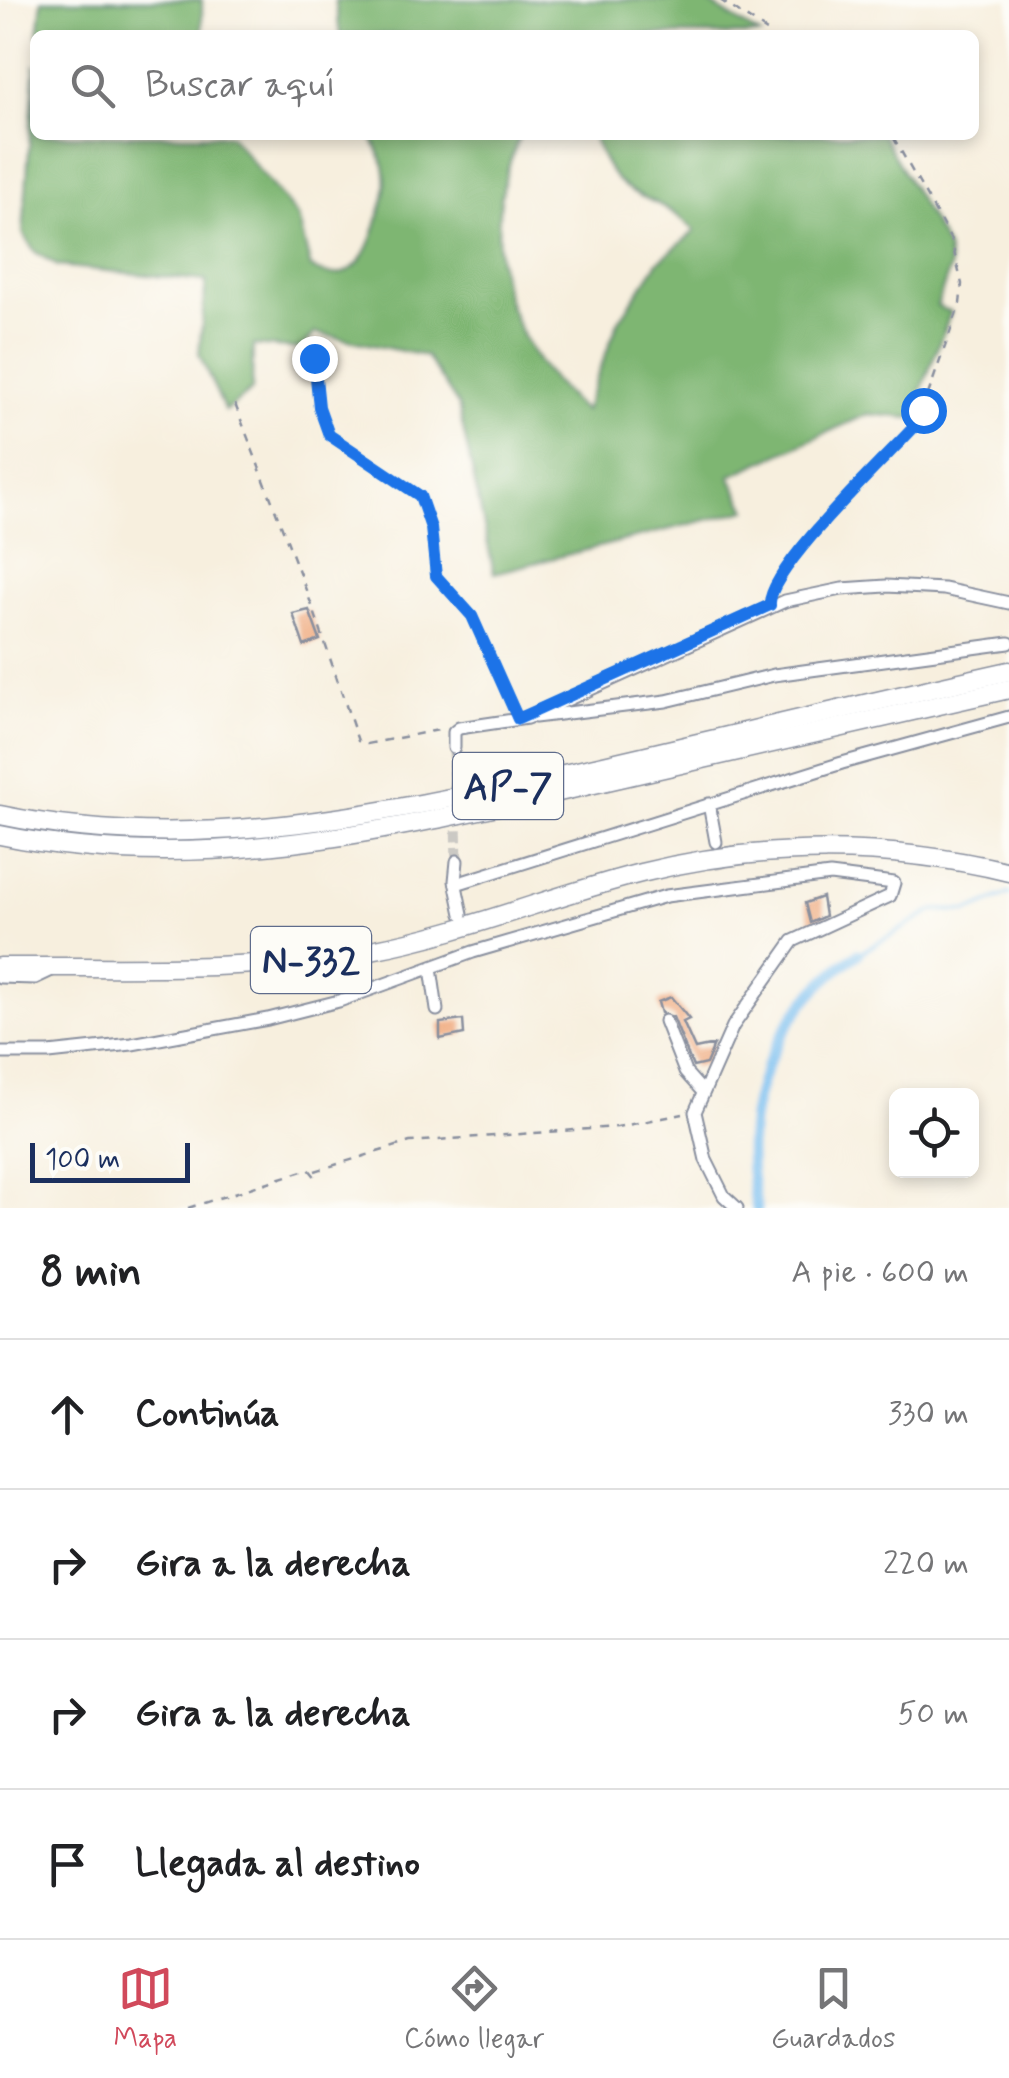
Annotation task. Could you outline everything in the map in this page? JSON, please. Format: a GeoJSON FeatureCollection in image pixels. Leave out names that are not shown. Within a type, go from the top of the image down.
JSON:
{"type":"FeatureCollection","features":[{"type":"Feature","properties":{"kind":"highway","name":"AP-7"},"geometry":{"type":"LineString","coordinates":[[0,815],[140,833],[285,828],[439,802],[1009,671]]}},
{"type":"Feature","properties":{"kind":"highway","name":"AP-7"},"geometry":{"type":"LineString","coordinates":[[0,835],[75,846],[183,852],[348,838],[1009,689]]}},
{"type":"Feature","properties":{"kind":"highway"},"geometry":{"type":"LineString","coordinates":[[555,899],[587,880],[684,856],[783,844],[905,846],[1009,863]]}},
{"type":"Feature","properties":{"kind":"highway","name":"N-332"},"geometry":{"type":"LineString","coordinates":[[0,967],[304,961],[407,943],[641,873],[767,853],[901,854],[1009,872]]}},
{"type":"Feature","properties":{"kind":"street"},"geometry":{"type":"LineString","coordinates":[[524,718],[770,605],[842,589],[886,586],[944,590],[1009,603]]}},
{"type":"Feature","properties":{"kind":"street"},"geometry":{"type":"LineString","coordinates":[[454,748],[454,732],[524,718],[656,702],[774,676],[1009,643]]}},
{"type":"Feature","properties":{"kind":"street"},"geometry":{"type":"LineString","coordinates":[[456,884],[709,804],[1009,716]]}},
{"type":"Feature","properties":{"kind":"street"},"geometry":{"type":"LineString","coordinates":[[709,804],[716,842]]}},
{"type":"Feature","properties":{"kind":"street"},"geometry":{"type":"LineString","coordinates":[[458,861],[456,884],[462,914]]}},
{"type":"Feature","properties":{"kind":"street"},"geometry":{"type":"LineString","coordinates":[[0,1053],[49,1053],[132,1044],[268,1019],[339,1001],[431,968],[471,946],[722,879],[830,875],[890,882],[895,890],[788,946],[747,1002],[702,1091],[695,1114],[706,1160],[724,1196],[737,1208]]}},
{"type":"Feature","properties":{"kind":"street"},"geometry":{"type":"LineString","coordinates":[[0,977],[35,978],[59,967]]}},
{"type":"Feature","properties":{"kind":"street"},"geometry":{"type":"LineString","coordinates":[[431,968],[437,1010]]}},
{"type":"Feature","properties":{"kind":"street"},"geometry":{"type":"LineString","coordinates":[[665,1021],[685,1072],[702,1091]]}},
{"type":"Feature","properties":{"kind":"path"},"geometry":{"type":"LineString","coordinates":[[724,2],[766,30]]}},
{"type":"Feature","properties":{"kind":"path"},"geometry":{"type":"LineString","coordinates":[[770,605],[772,588],[810,537],[919,420],[960,304],[962,284],[952,240],[895,140]]}},
{"type":"Feature","properties":{"kind":"path"},"geometry":{"type":"LineString","coordinates":[[314,358],[317,397],[329,435],[420,496],[431,528],[436,576],[472,616],[524,718]]}},
{"type":"Feature","properties":{"kind":"path"},"geometry":{"type":"LineString","coordinates":[[235,404],[314,611],[358,741],[367,744],[448,729],[454,732]]}},
{"type":"Feature","properties":{"kind":"path"},"geometry":{"type":"LineString","coordinates":[[316,1170],[410,1142],[617,1127],[695,1114]]}},
{"type":"Feature","properties":{"kind":"path"},"geometry":{"type":"LineString","coordinates":[[188,1208],[309,1169],[317,1179]]}},
{"type":"Feature","properties":{"kind":"green space"},"geometry":{"type":"Polygon","coordinates":[[[42,0],[202,0],[202,30],[39,30],[42,0]]]}},
{"type":"Feature","properties":{"kind":"green space"},"geometry":{"type":"Polygon","coordinates":[[[335,0],[704,0],[752,30],[339,30],[335,0]]]}},
{"type":"Feature","properties":{"kind":"green space"},"geometry":{"type":"Polygon","coordinates":[[[30,134],[30,140],[234,140],[298,217],[311,268],[336,274],[354,267],[367,250],[384,200],[383,163],[373,140],[518,140],[500,211],[499,249],[504,285],[532,352],[555,383],[584,411],[618,322],[658,262],[695,231],[679,216],[624,186],[613,175],[595,140],[885,140],[947,248],[950,268],[937,306],[951,312],[911,418],[868,414],[730,476],[747,510],[494,573],[458,405],[426,356],[315,333],[301,349],[253,345],[252,390],[225,411],[199,354],[206,281],[58,266],[34,251],[23,233],[30,134]]]}},
{"type":"Feature","properties":{"kind":"building"},"geometry":{"type":"Polygon","coordinates":[[[309,610],[320,640],[304,646],[293,614],[309,610]]]}},
{"type":"Feature","properties":{"kind":"building"},"geometry":{"type":"Polygon","coordinates":[[[822,897],[825,916],[810,923],[805,903],[822,897]]]}},
{"type":"Feature","properties":{"kind":"building"},"geometry":{"type":"Polygon","coordinates":[[[671,997],[689,1019],[683,1022],[695,1049],[714,1045],[706,1064],[693,1067],[673,1017],[661,1013],[658,1002],[671,997]]]}},
{"type":"Feature","properties":{"kind":"building"},"geometry":{"type":"Polygon","coordinates":[[[463,1020],[464,1034],[440,1039],[440,1023],[463,1020]]]}},
{"type":"Feature","properties":{"kind":"waterway"},"geometry":{"type":"LineString","coordinates":[[858,954],[935,910],[968,911],[1009,894]]}},
{"type":"Feature","properties":{"kind":"waterway"},"geometry":{"type":"LineString","coordinates":[[757,1208],[751,1172],[751,1135],[756,1100],[767,1066],[803,1004],[858,954]]}},
{"type":"Feature","properties":{"kind":"tunnel"},"geometry":{"type":"LineString","coordinates":[[454,748],[457,861]]}},
{"type":"Feature","properties":{"kind":"tunnel"},"geometry":{"type":"LineString","coordinates":[[716,842],[722,873]]}},
{"type":"Feature","properties":{"kind":"route"},"geometry":{"type":"LineString","coordinates":[[314,358],[319,407],[329,435],[420,496],[431,528],[436,576],[446,592],[472,616],[518,719],[770,605],[772,588],[810,537],[914,427],[923,410]]}}]}
